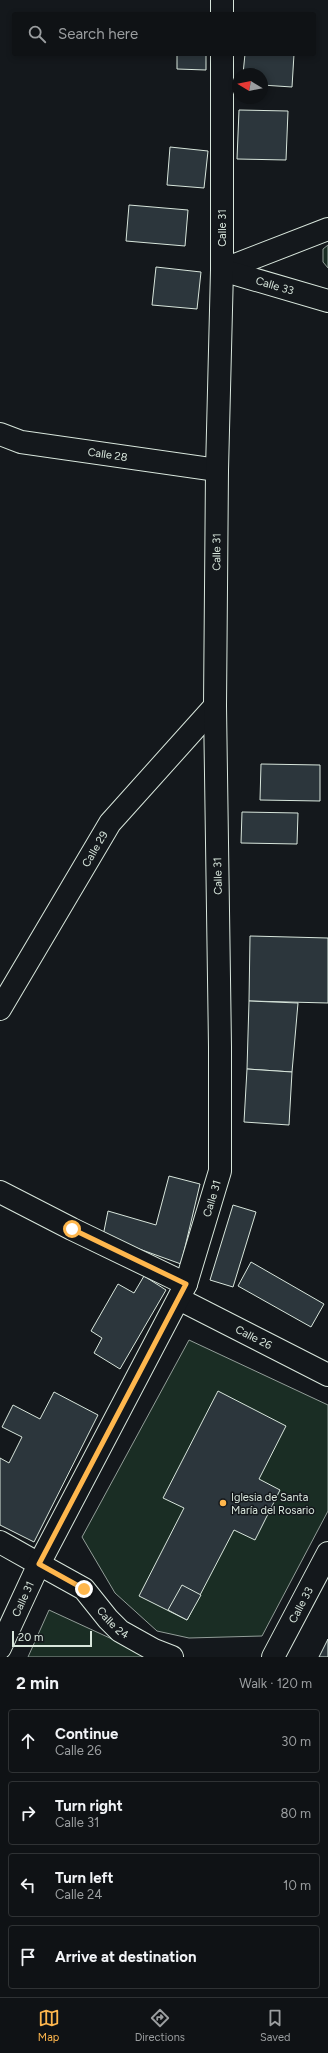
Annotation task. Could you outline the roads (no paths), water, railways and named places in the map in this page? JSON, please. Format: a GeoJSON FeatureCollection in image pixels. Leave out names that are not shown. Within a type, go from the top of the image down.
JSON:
{"type":"FeatureCollection","features":[{"type":"Feature","properties":{"kind":"street"},"geometry":{"type":"LineString","coordinates":[[222,0],[222,12]]}},
{"type":"Feature","properties":{"kind":"street","name":"Calle 31"},"geometry":{"type":"LineString","coordinates":[[0,1648],[39,1564],[182,1292],[220,1171],[220,1047],[215,706],[217,470],[222,270],[222,56]]}},
{"type":"Feature","properties":{"kind":"street"},"geometry":{"type":"LineString","coordinates":[[222,270],[328,229]]}},
{"type":"Feature","properties":{"kind":"street","name":"Calle 33"},"geometry":{"type":"LineString","coordinates":[[222,270],[328,301]]}},
{"type":"Feature","properties":{"kind":"street","name":"Calle 28"},"geometry":{"type":"LineString","coordinates":[[0,434],[20,442],[217,470]]}},
{"type":"Feature","properties":{"kind":"street","name":"Calle 29"},"geometry":{"type":"LineString","coordinates":[[0,1009],[110,823],[215,706]]}},
{"type":"Feature","properties":{"kind":"street","name":"Calle 26"},"geometry":{"type":"LineString","coordinates":[[0,1192],[72,1229],[328,1375]]}},
{"type":"Feature","properties":{"kind":"street","name":"Calle 24"},"geometry":{"type":"LineString","coordinates":[[0,1542],[84,1589],[108,1619],[120,1631],[154,1650],[172,1657]]}},
{"type":"Feature","properties":{"kind":"street","name":"Calle 33"},"geometry":{"type":"LineString","coordinates":[[273,1657],[328,1553]]}},
{"type":"Feature","properties":{"kind":"place","name":"Iglesia de Santa María del Rosario"},"geometry":{"type":"Point","coordinates":[223,1503]}}]}
